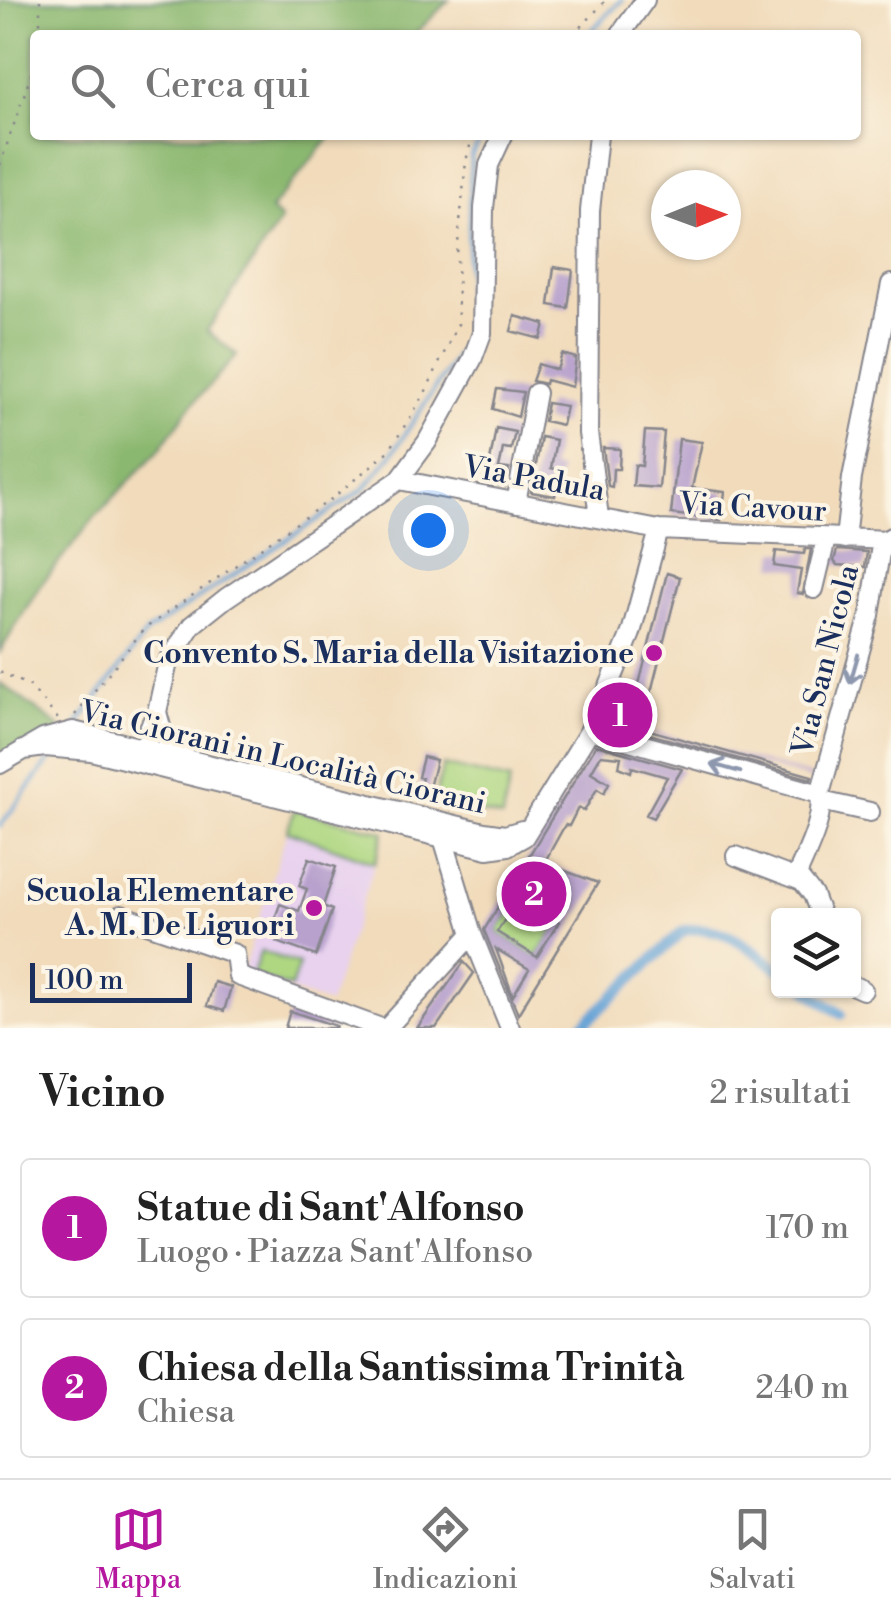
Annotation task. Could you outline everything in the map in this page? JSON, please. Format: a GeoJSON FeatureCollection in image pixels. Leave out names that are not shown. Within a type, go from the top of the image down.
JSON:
{"type":"FeatureCollection","features":[{"type":"Feature","properties":{"kind":"street"},"geometry":{"type":"LineString","coordinates":[[623,30],[644,0]]}},
{"type":"Feature","properties":{"kind":"street"},"geometry":{"type":"LineString","coordinates":[[148,757],[147,740],[168,662],[192,625],[400,480],[427,442],[472,360],[482,333],[487,180],[501,140]]}},
{"type":"Feature","properties":{"kind":"street"},"geometry":{"type":"LineString","coordinates":[[597,140],[590,211],[588,433],[599,517]]}},
{"type":"Feature","properties":{"kind":"street"},"geometry":{"type":"LineString","coordinates":[[814,589],[835,539],[852,478],[891,284]]}},
{"type":"Feature","properties":{"kind":"street"},"geometry":{"type":"LineString","coordinates":[[516,503],[536,392]]}},
{"type":"Feature","properties":{"kind":"street","name":"Via Padula"},"geometry":{"type":"LineString","coordinates":[[400,480],[659,530]]}},
{"type":"Feature","properties":{"kind":"street"},"geometry":{"type":"LineString","coordinates":[[659,530],[631,633],[590,730],[870,812]]}},
{"type":"Feature","properties":{"kind":"street","name":"Via Cavour"},"geometry":{"type":"LineString","coordinates":[[659,530],[887,539]]}},
{"type":"Feature","properties":{"kind":"street","name":"Via San Nicola"},"geometry":{"type":"LineString","coordinates":[[798,880],[815,830],[820,797],[887,539]]}},
{"type":"Feature","properties":{"kind":"street"},"geometry":{"type":"LineString","coordinates":[[103,738],[138,728],[156,716]]}},
{"type":"Feature","properties":{"kind":"street"},"geometry":{"type":"LineString","coordinates":[[156,716],[173,747],[190,760]]}},
{"type":"Feature","properties":{"kind":"street","name":"Via Ciorani in Località Ciorani"},"geometry":{"type":"LineString","coordinates":[[0,764],[44,739],[74,731],[103,738],[148,757],[445,831],[506,835],[519,832],[534,819],[590,730]]}},
{"type":"Feature","properties":{"kind":"street","name":"Via Ciorani in Località Ciorani"},"geometry":{"type":"LineString","coordinates":[[23,750],[45,747],[190,760],[445,831]]}},
{"type":"Feature","properties":{"kind":"street"},"geometry":{"type":"LineString","coordinates":[[445,831],[472,934],[510,1028]]}},
{"type":"Feature","properties":{"kind":"street"},"geometry":{"type":"LineString","coordinates":[[736,856],[798,880],[813,894],[817,908]]}},
{"type":"Feature","properties":{"kind":"street"},"geometry":{"type":"LineString","coordinates":[[121,914],[235,954],[238,976],[384,1028],[472,934]]}},
{"type":"Feature","properties":{"kind":"path"},"geometry":{"type":"LineString","coordinates":[[40,0],[40,30]]}},
{"type":"Feature","properties":{"kind":"path"},"geometry":{"type":"LineString","coordinates":[[579,30],[606,0]]}},
{"type":"Feature","properties":{"kind":"path"},"geometry":{"type":"LineString","coordinates":[[0,165],[30,78]]}},
{"type":"Feature","properties":{"kind":"path"},"geometry":{"type":"LineString","coordinates":[[64,734],[144,629],[330,500],[374,466],[400,435],[449,348],[458,324],[457,254],[472,140]]}},
{"type":"Feature","properties":{"kind":"path"},"geometry":{"type":"LineString","coordinates":[[0,672],[30,686],[62,723],[64,734]]}},
{"type":"Feature","properties":{"kind":"shaded area"},"geometry":{"type":"Polygon","coordinates":[[[287,831],[375,863],[329,1004],[242,974],[287,831]]]}},
{"type":"Feature","properties":{"kind":"green space"},"geometry":{"type":"Polygon","coordinates":[[[0,0],[449,0],[419,30],[30,30],[30,140],[328,140],[270,210],[281,220],[207,331],[237,355],[39,587],[0,652],[0,0]]]}},
{"type":"Feature","properties":{"kind":"green space"},"geometry":{"type":"Polygon","coordinates":[[[0,683],[59,726],[59,753],[25,760],[0,771],[0,683]]]}},
{"type":"Feature","properties":{"kind":"green space"},"geometry":{"type":"Polygon","coordinates":[[[443,765],[510,781],[502,818],[434,802],[443,765]]]}},
{"type":"Feature","properties":{"kind":"green space"},"geometry":{"type":"Polygon","coordinates":[[[295,809],[384,832],[375,863],[287,831],[295,809]]]}},
{"type":"Feature","properties":{"kind":"green space"},"geometry":{"type":"Polygon","coordinates":[[[519,897],[559,922],[537,957],[497,932],[519,897]]]}},
{"type":"Feature","properties":{"kind":"green space"},"geometry":{"type":"Polygon","coordinates":[[[261,951],[299,964],[291,988],[252,975],[261,951]]]}},
{"type":"Feature","properties":{"kind":"building"},"geometry":{"type":"Polygon","coordinates":[[[554,267],[573,270],[568,308],[549,305],[554,267]]]}},
{"type":"Feature","properties":{"kind":"building"},"geometry":{"type":"Polygon","coordinates":[[[515,316],[545,324],[541,339],[511,331],[515,316]]]}},
{"type":"Feature","properties":{"kind":"building"},"geometry":{"type":"Polygon","coordinates":[[[562,354],[576,358],[572,387],[546,380],[545,384],[532,381],[538,364],[557,370],[562,354]]]}},
{"type":"Feature","properties":{"kind":"building"},"geometry":{"type":"Polygon","coordinates":[[[497,389],[523,392],[518,417],[493,409],[497,389]]]}},
{"type":"Feature","properties":{"kind":"building"},"geometry":{"type":"Polygon","coordinates":[[[547,403],[566,406],[562,425],[544,421],[547,403]]]}},
{"type":"Feature","properties":{"kind":"building"},"geometry":{"type":"Polygon","coordinates":[[[496,428],[515,432],[511,449],[503,448],[499,468],[509,469],[505,487],[486,483],[496,428]]]}},
{"type":"Feature","properties":{"kind":"building"},"geometry":{"type":"Polygon","coordinates":[[[645,431],[664,432],[659,488],[633,486],[635,465],[642,466],[645,431]]]}},
{"type":"Feature","properties":{"kind":"building"},"geometry":{"type":"Polygon","coordinates":[[[541,437],[556,440],[551,468],[560,470],[555,496],[531,492],[541,437]]]}},
{"type":"Feature","properties":{"kind":"building"},"geometry":{"type":"Polygon","coordinates":[[[679,439],[702,442],[692,488],[725,492],[721,520],[671,514],[679,439]]]}},
{"type":"Feature","properties":{"kind":"building"},"geometry":{"type":"Polygon","coordinates":[[[603,448],[620,449],[619,469],[613,469],[612,487],[608,486],[603,448]]]}},
{"type":"Feature","properties":{"kind":"building"},"geometry":{"type":"Polygon","coordinates":[[[805,549],[811,549],[803,594],[797,593],[801,570],[774,566],[776,551],[804,554],[805,549]]]}},
{"type":"Feature","properties":{"kind":"building"},"geometry":{"type":"Polygon","coordinates":[[[837,550],[867,552],[865,567],[837,565],[837,550]]]}},
{"type":"Feature","properties":{"kind":"building","name":"Convento S. Maria della Visitazione"},"geometry":{"type":"Polygon","coordinates":[[[667,573],[680,577],[642,728],[812,776],[811,779],[628,728],[667,573]]]}},
{"type":"Feature","properties":{"kind":"building"},"geometry":{"type":"Polygon","coordinates":[[[596,745],[682,769],[653,818],[646,815],[667,777],[632,767],[631,772],[619,767],[621,757],[601,755],[591,772],[609,783],[604,793],[597,789],[584,811],[578,808],[544,863],[598,883],[518,1014],[484,930],[596,745]],[[519,897],[497,932],[537,957],[559,922],[519,897]],[[496,949],[513,996],[529,969],[496,949]]]}},
{"type":"Feature","properties":{"kind":"building"},"geometry":{"type":"Polygon","coordinates":[[[423,757],[436,760],[426,800],[417,797],[423,757]]]}},
{"type":"Feature","properties":{"kind":"building","name":"Scuola Elementare A. M. De Liguori"},"geometry":{"type":"Polygon","coordinates":[[[309,858],[336,867],[323,906],[332,910],[316,956],[277,942],[278,938],[269,935],[280,904],[299,911],[307,889],[299,886],[309,858]]]}},
{"type":"Feature","properties":{"kind":"building"},"geometry":{"type":"Polygon","coordinates":[[[464,962],[474,973],[436,1028],[417,1028],[464,962]]]}},
{"type":"Feature","properties":{"kind":"building"},"geometry":{"type":"Polygon","coordinates":[[[214,982],[231,987],[224,1011],[207,1006],[214,982]]]}},
{"type":"Feature","properties":{"kind":"building"},"geometry":{"type":"Polygon","coordinates":[[[290,1011],[336,1026],[285,1028],[290,1011]]]}},
{"type":"Feature","properties":{"kind":"waterway"},"geometry":{"type":"LineString","coordinates":[[592,30],[622,0]]}},
{"type":"Feature","properties":{"kind":"waterway"},"geometry":{"type":"LineString","coordinates":[[77,725],[147,632],[364,489],[390,457],[465,342],[471,156],[481,140]]}},
{"type":"Feature","properties":{"kind":"waterway"},"geometry":{"type":"LineString","coordinates":[[0,826],[53,756]]}},
{"type":"Feature","properties":{"kind":"waterway"},"geometry":{"type":"LineString","coordinates":[[580,1028],[683,931],[722,933],[771,964]]}},
{"type":"Feature","properties":{"kind":"waterway"},"geometry":{"type":"LineString","coordinates":[[818,998],[841,1014]]}},
{"type":"Feature","properties":{"kind":"place","name":"Convento S. Maria della Visitazione"},"geometry":{"type":"Point","coordinates":[654,653]}},
{"type":"Feature","properties":{"kind":"place","name":"Statue di Sant'Alfonso"},"geometry":{"type":"Point","coordinates":[620,715]}},
{"type":"Feature","properties":{"kind":"place","name":"Chiesa della Santissima Trinità"},"geometry":{"type":"Point","coordinates":[534,894]}},
{"type":"Feature","properties":{"kind":"place","name":"Scuola Elementare A. M. De Liguori"},"geometry":{"type":"Point","coordinates":[314,908]}}]}
